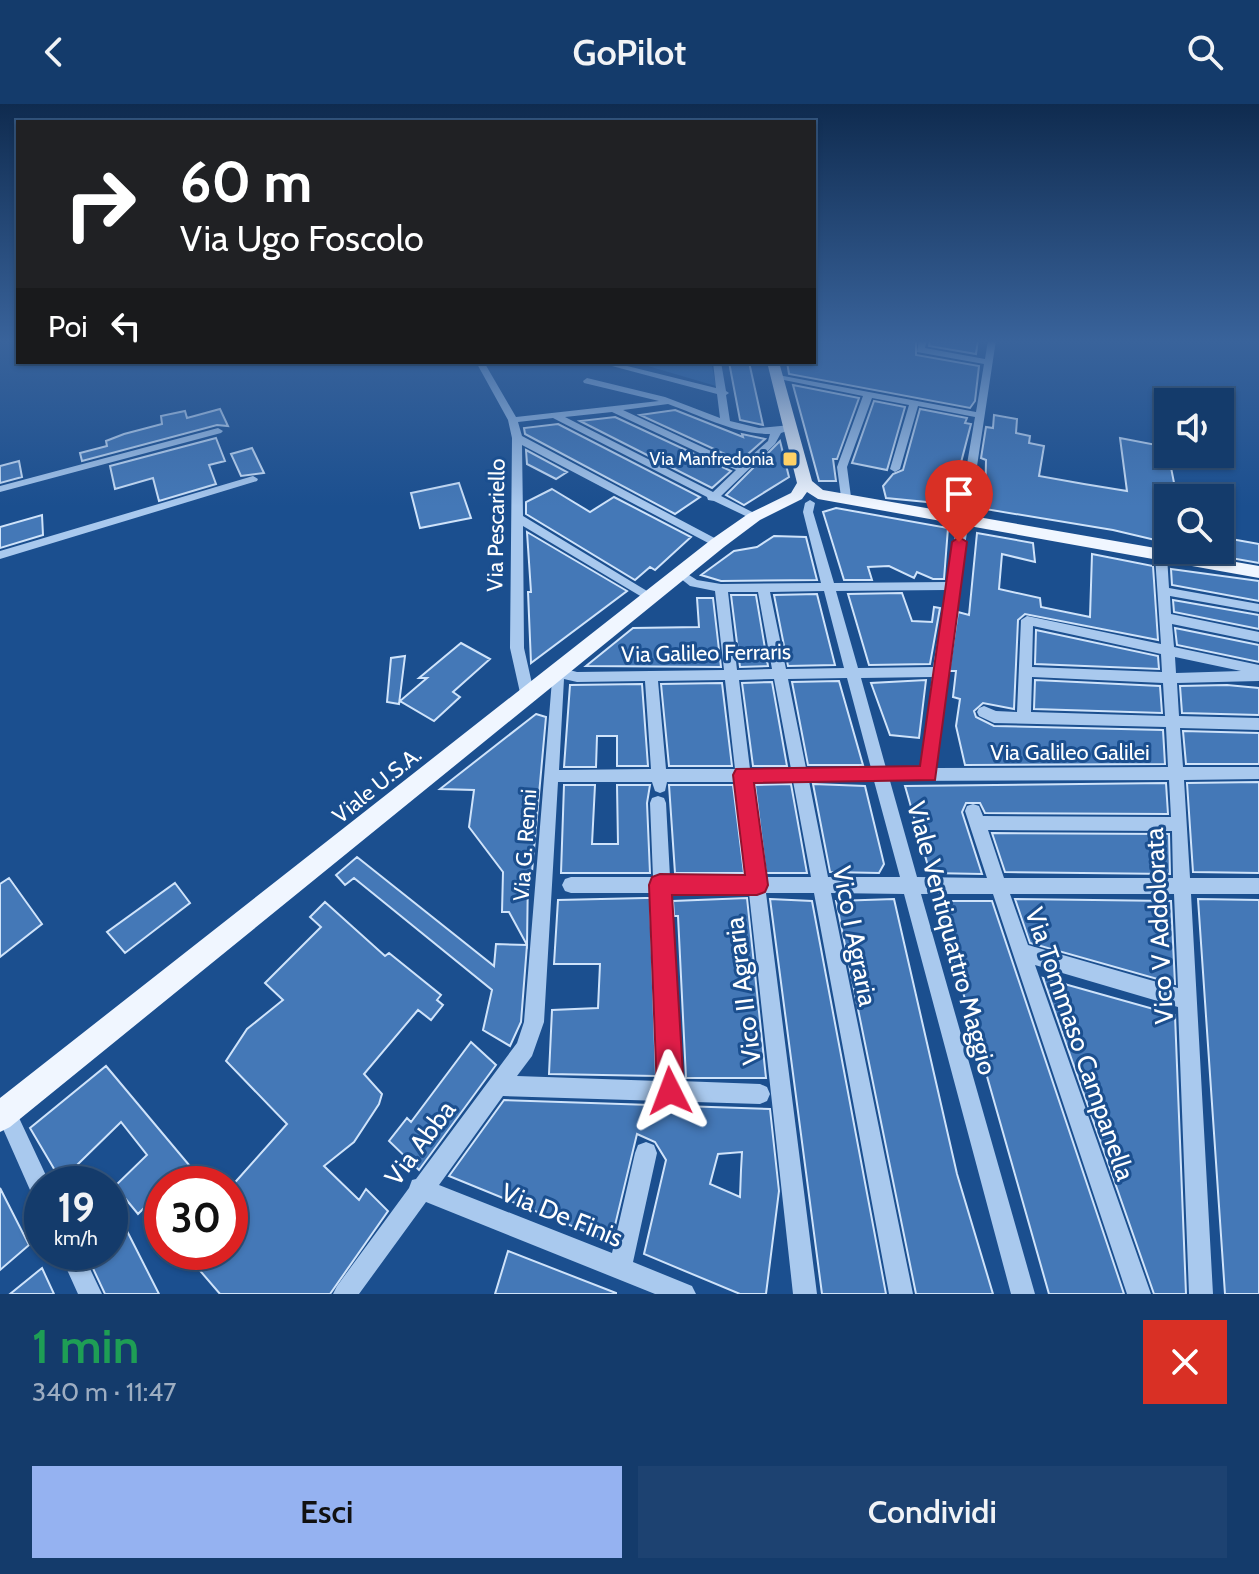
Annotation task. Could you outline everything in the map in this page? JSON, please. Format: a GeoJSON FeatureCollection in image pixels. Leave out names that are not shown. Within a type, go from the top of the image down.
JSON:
{"type":"FeatureCollection","features":[{"type":"Feature","properties":{"kind":"main road"},"geometry":{"type":"LineString","coordinates":[[783,396],[808,495],[846,497],[1154,555]]}},
{"type":"Feature","properties":{"kind":"main road","name":"Viale U.S.A."},"geometry":{"type":"LineString","coordinates":[[3,1114],[718,543],[754,517],[808,495]]}},
{"type":"Feature","properties":{"kind":"main road"},"geometry":{"type":"LineString","coordinates":[[1210,564],[1259,572]]}},
{"type":"Feature","properties":{"kind":"street","name":"Via Pescariello"},"geometry":{"type":"LineString","coordinates":[[499,396],[513,420],[517,438],[517,648],[528,697]]}},
{"type":"Feature","properties":{"kind":"street"},"geometry":{"type":"LineString","coordinates":[[646,396],[750,431],[776,432],[791,428]]}},
{"type":"Feature","properties":{"kind":"street"},"geometry":{"type":"LineString","coordinates":[[724,396],[726,424]]}},
{"type":"Feature","properties":{"kind":"street"},"geometry":{"type":"LineString","coordinates":[[846,497],[842,467],[868,396]]}},
{"type":"Feature","properties":{"kind":"street"},"geometry":{"type":"LineString","coordinates":[[871,396],[979,415]]}},
{"type":"Feature","properties":{"kind":"street"},"geometry":{"type":"LineString","coordinates":[[928,774],[939,672],[982,396]]}},
{"type":"Feature","properties":{"kind":"street"},"geometry":{"type":"LineString","coordinates":[[513,420],[672,402]]}},
{"type":"Feature","properties":{"kind":"street"},"geometry":{"type":"LineString","coordinates":[[895,469],[914,403]]}},
{"type":"Feature","properties":{"kind":"street"},"geometry":{"type":"LineString","coordinates":[[613,409],[741,469]]}},
{"type":"Feature","properties":{"kind":"street"},"geometry":{"type":"LineString","coordinates":[[554,415],[754,517]]}},
{"type":"Feature","properties":{"kind":"street"},"geometry":{"type":"LineString","coordinates":[[0,489],[218,431]]}},
{"type":"Feature","properties":{"kind":"street"},"geometry":{"type":"LineString","coordinates":[[712,498],[772,442],[776,432]]}},
{"type":"Feature","properties":{"kind":"street"},"geometry":{"type":"LineString","coordinates":[[517,438],[718,543]]}},
{"type":"Feature","properties":{"kind":"street"},"geometry":{"type":"LineString","coordinates":[[0,555],[253,479]]}},
{"type":"Feature","properties":{"kind":"street","name":"Viale Ventiquattro Maggio"},"geometry":{"type":"LineString","coordinates":[[808,495],[808,512],[855,672],[1023,1294]]}},
{"type":"Feature","properties":{"kind":"street"},"geometry":{"type":"LineString","coordinates":[[518,518],[651,597]]}},
{"type":"Feature","properties":{"kind":"street","name":"Vico V Addolorata"},"geometry":{"type":"LineString","coordinates":[[1162,564],[1177,773],[1201,1294]]}},
{"type":"Feature","properties":{"kind":"street"},"geometry":{"type":"LineString","coordinates":[[681,574],[694,583],[721,588],[954,586]]}},
{"type":"Feature","properties":{"kind":"street","name":"Vico I Agraria"},"geometry":{"type":"LineString","coordinates":[[763,587],[901,1294]]}},
{"type":"Feature","properties":{"kind":"street","name":"Vico II Agraria"},"geometry":{"type":"LineString","coordinates":[[721,588],[805,1294]]}},
{"type":"Feature","properties":{"kind":"street"},"geometry":{"type":"LineString","coordinates":[[1164,591],[1259,608]]}},
{"type":"Feature","properties":{"kind":"street"},"geometry":{"type":"LineString","coordinates":[[1167,618],[1259,637]]}},
{"type":"Feature","properties":{"kind":"street"},"geometry":{"type":"LineString","coordinates":[[1024,718],[1027,620],[1259,673]]}},
{"type":"Feature","properties":{"kind":"street","name":"Via Galileo Ferraris"},"geometry":{"type":"LineString","coordinates":[[558,672],[577,677],[939,672]]}},
{"type":"Feature","properties":{"kind":"street","name":"Via G. Renni"},"geometry":{"type":"LineString","coordinates":[[534,1022],[558,672]]}},
{"type":"Feature","properties":{"kind":"street"},"geometry":{"type":"LineString","coordinates":[[1027,672],[1171,678],[1259,673]]}},
{"type":"Feature","properties":{"kind":"street"},"geometry":{"type":"LineString","coordinates":[[651,676],[659,788],[660,885],[670,1091]]}},
{"type":"Feature","properties":{"kind":"street"},"geometry":{"type":"LineString","coordinates":[[984,712],[994,717],[1259,724]]}},
{"type":"Feature","properties":{"kind":"street","name":"Via Galileo Galilei"},"geometry":{"type":"LineString","coordinates":[[552,776],[659,788],[743,775],[1259,773]]}},
{"type":"Feature","properties":{"kind":"street","name":"Via Tommaso Campanella"},"geometry":{"type":"LineString","coordinates":[[1139,1294],[975,817],[1179,824]]}},
{"type":"Feature","properties":{"kind":"street"},"geometry":{"type":"LineString","coordinates":[[571,885],[1259,886]]}},
{"type":"Feature","properties":{"kind":"street"},"geometry":{"type":"LineString","coordinates":[[1021,952],[1188,1000]]}},
{"type":"Feature","properties":{"kind":"street","name":"Via Abba"},"geometry":{"type":"LineString","coordinates":[[345,1294],[525,1049],[534,1022]]}},
{"type":"Feature","properties":{"kind":"street"},"geometry":{"type":"LineString","coordinates":[[498,1086],[760,1094]]}},
{"type":"Feature","properties":{"kind":"street"},"geometry":{"type":"LineString","coordinates":[[3,1114],[29,1166]]}},
{"type":"Feature","properties":{"kind":"street"},"geometry":{"type":"LineString","coordinates":[[620,1268],[646,1153]]}},
{"type":"Feature","properties":{"kind":"street","name":"Via De Finis"},"geometry":{"type":"LineString","coordinates":[[420,1188],[684,1294]]}},
{"type":"Feature","properties":{"kind":"street"},"geometry":{"type":"LineString","coordinates":[[79,1270],[90,1294]]}},
{"type":"Feature","properties":{"kind":"building"},"geometry":{"type":"Polygon","coordinates":[[[735,396],[756,396],[763,425],[740,420],[735,396]]]}},
{"type":"Feature","properties":{"kind":"building"},"geometry":{"type":"Polygon","coordinates":[[[796,396],[859,398],[837,459],[833,459],[836,481],[819,481],[796,396]]]}},
{"type":"Feature","properties":{"kind":"building"},"geometry":{"type":"Polygon","coordinates":[[[904,396],[976,396],[970,408],[904,396]]]}},
{"type":"Feature","properties":{"kind":"building"},"geometry":{"type":"Polygon","coordinates":[[[874,401],[905,407],[887,470],[852,463],[874,401]]]}},
{"type":"Feature","properties":{"kind":"building"},"geometry":{"type":"Polygon","coordinates":[[[220,409],[228,426],[217,425],[82,461],[80,453],[107,446],[106,441],[124,434],[162,424],[161,416],[185,411],[187,418],[220,409]]]}},
{"type":"Feature","properties":{"kind":"building"},"geometry":{"type":"Polygon","coordinates":[[[920,409],[967,418],[965,423],[971,424],[957,478],[957,505],[886,498],[883,486],[893,474],[903,470],[920,409]]]}},
{"type":"Feature","properties":{"kind":"building"},"geometry":{"type":"Polygon","coordinates":[[[675,410],[743,437],[742,434],[765,439],[740,461],[640,415],[675,410]]]}},
{"type":"Feature","properties":{"kind":"building"},"geometry":{"type":"Polygon","coordinates":[[[994,415],[1017,419],[1016,433],[1030,436],[1029,443],[1044,446],[1039,476],[1127,491],[1120,438],[1154,445],[1154,468],[1171,468],[1174,484],[1154,484],[1154,540],[985,509],[986,460],[981,458],[986,427],[993,428],[994,415]]]}},
{"type":"Feature","properties":{"kind":"building"},"geometry":{"type":"Polygon","coordinates":[[[615,417],[731,471],[712,488],[580,421],[615,417]]]}},
{"type":"Feature","properties":{"kind":"building"},"geometry":{"type":"Polygon","coordinates":[[[558,424],[700,497],[675,514],[525,434],[524,428],[558,424]]]}},
{"type":"Feature","properties":{"kind":"building"},"geometry":{"type":"Polygon","coordinates":[[[216,438],[225,461],[209,465],[216,484],[159,501],[153,478],[115,489],[110,466],[216,438]]]}},
{"type":"Feature","properties":{"kind":"building"},"geometry":{"type":"Polygon","coordinates":[[[780,441],[789,477],[744,505],[726,495],[780,441]]]}},
{"type":"Feature","properties":{"kind":"building"},"geometry":{"type":"Polygon","coordinates":[[[252,448],[264,473],[241,476],[231,454],[252,448]]]}},
{"type":"Feature","properties":{"kind":"building"},"geometry":{"type":"Polygon","coordinates":[[[526,450],[567,472],[556,479],[527,464],[526,450]]]}},
{"type":"Feature","properties":{"kind":"building"},"geometry":{"type":"Polygon","coordinates":[[[19,461],[22,477],[0,483],[0,466],[19,461]]]}},
{"type":"Feature","properties":{"kind":"building"},"geometry":{"type":"Polygon","coordinates":[[[459,483],[471,518],[420,528],[411,493],[459,483]]]}},
{"type":"Feature","properties":{"kind":"building"},"geometry":{"type":"Polygon","coordinates":[[[552,489],[590,512],[614,497],[691,537],[655,570],[650,567],[635,580],[526,514],[526,502],[552,489]]]}},
{"type":"Feature","properties":{"kind":"building"},"geometry":{"type":"Polygon","coordinates":[[[836,508],[948,528],[944,579],[933,579],[917,572],[914,578],[889,566],[868,567],[872,580],[844,580],[823,512],[836,508]]]}},
{"type":"Feature","properties":{"kind":"building"},"geometry":{"type":"Polygon","coordinates":[[[42,515],[43,535],[0,548],[0,527],[42,515]]]}},
{"type":"Feature","properties":{"kind":"building"},"geometry":{"type":"Polygon","coordinates":[[[527,532],[627,591],[531,663],[528,592],[531,592],[527,532]]]}},
{"type":"Feature","properties":{"kind":"building"},"geometry":{"type":"Polygon","coordinates":[[[977,533],[1033,543],[1035,562],[1002,554],[999,589],[1040,598],[1041,607],[1090,617],[1092,554],[1153,566],[1158,640],[1025,614],[1018,620],[1014,709],[983,703],[974,711],[976,717],[994,726],[1163,730],[1165,764],[965,765],[956,726],[960,699],[953,697],[956,671],[949,671],[958,612],[969,615],[977,533]]]}},
{"type":"Feature","properties":{"kind":"building"},"geometry":{"type":"Polygon","coordinates":[[[774,536],[806,537],[817,580],[721,581],[701,575],[734,551],[757,547],[774,536]]]}},
{"type":"Feature","properties":{"kind":"building"},"geometry":{"type":"Polygon","coordinates":[[[1234,540],[1259,544],[1259,563],[1234,559],[1234,540]]]}},
{"type":"Feature","properties":{"kind":"building"},"geometry":{"type":"Polygon","coordinates":[[[1171,569],[1259,581],[1259,601],[1172,585],[1171,569]]]}},
{"type":"Feature","properties":{"kind":"building"},"geometry":{"type":"Polygon","coordinates":[[[902,593],[912,621],[932,622],[934,607],[940,608],[930,664],[869,665],[848,594],[902,593]]]}},
{"type":"Feature","properties":{"kind":"building"},"geometry":{"type":"Polygon","coordinates":[[[817,594],[835,665],[788,666],[774,595],[817,594]]]}},
{"type":"Feature","properties":{"kind":"building"},"geometry":{"type":"Polygon","coordinates":[[[731,595],[756,595],[768,666],[740,667],[731,595]]]}},
{"type":"Feature","properties":{"kind":"building"},"geometry":{"type":"Polygon","coordinates":[[[697,598],[713,598],[721,667],[586,666],[633,628],[699,627],[697,598]]]}},
{"type":"Feature","properties":{"kind":"building"},"geometry":{"type":"Polygon","coordinates":[[[1173,600],[1259,615],[1259,629],[1174,612],[1173,600]]]}},
{"type":"Feature","properties":{"kind":"building"},"geometry":{"type":"Polygon","coordinates":[[[1175,628],[1259,645],[1259,662],[1177,645],[1175,628]]]}},
{"type":"Feature","properties":{"kind":"building"},"geometry":{"type":"Polygon","coordinates":[[[1036,630],[1158,656],[1159,669],[1035,664],[1036,630]]]}},
{"type":"Feature","properties":{"kind":"building"},"geometry":{"type":"Polygon","coordinates":[[[461,643],[490,659],[453,692],[460,697],[434,721],[400,701],[427,678],[419,678],[461,643]]]}},
{"type":"Feature","properties":{"kind":"building"},"geometry":{"type":"Polygon","coordinates":[[[405,656],[399,704],[387,702],[391,658],[405,656]]]}},
{"type":"Feature","properties":{"kind":"building"},"geometry":{"type":"Polygon","coordinates":[[[926,680],[919,738],[890,735],[871,683],[926,680]]]}},
{"type":"Feature","properties":{"kind":"building"},"geometry":{"type":"Polygon","coordinates":[[[1035,680],[1160,686],[1162,713],[1034,709],[1035,680]]]}},
{"type":"Feature","properties":{"kind":"building"},"geometry":{"type":"Polygon","coordinates":[[[839,681],[863,765],[808,765],[792,682],[839,681]]]}},
{"type":"Feature","properties":{"kind":"building"},"geometry":{"type":"Polygon","coordinates":[[[772,682],[787,766],[753,766],[742,683],[772,682]]]}},
{"type":"Feature","properties":{"kind":"building"},"geometry":{"type":"Polygon","coordinates":[[[722,683],[732,766],[669,766],[661,684],[722,683]]]}},
{"type":"Feature","properties":{"kind":"building"},"geometry":{"type":"Polygon","coordinates":[[[642,684],[648,766],[617,766],[617,736],[597,736],[596,767],[564,767],[570,685],[642,684]]]}},
{"type":"Feature","properties":{"kind":"building"},"geometry":{"type":"Polygon","coordinates":[[[1180,686],[1259,688],[1259,715],[1182,713],[1180,686]]]}},
{"type":"Feature","properties":{"kind":"building"},"geometry":{"type":"Polygon","coordinates":[[[536,714],[546,717],[532,872],[528,873],[527,945],[509,912],[502,912],[503,872],[469,827],[474,790],[440,789],[536,714]]]}},
{"type":"Feature","properties":{"kind":"building"},"geometry":{"type":"Polygon","coordinates":[[[1183,731],[1259,733],[1259,764],[1186,764],[1183,731]]]}},
{"type":"Feature","properties":{"kind":"building"},"geometry":{"type":"Polygon","coordinates":[[[1259,782],[1259,873],[1193,872],[1187,783],[1259,782]]]}},
{"type":"Feature","properties":{"kind":"building"},"geometry":{"type":"Polygon","coordinates":[[[1166,783],[1168,814],[985,813],[980,803],[966,803],[962,812],[982,874],[930,873],[905,786],[1166,783]]]}},
{"type":"Feature","properties":{"kind":"building"},"geometry":{"type":"Polygon","coordinates":[[[791,784],[807,873],[766,873],[755,785],[791,784]]]}},
{"type":"Feature","properties":{"kind":"building"},"geometry":{"type":"Polygon","coordinates":[[[813,784],[865,786],[884,864],[879,873],[830,872],[813,784]]]}},
{"type":"Feature","properties":{"kind":"building"},"geometry":{"type":"Polygon","coordinates":[[[564,785],[595,785],[592,844],[618,844],[617,785],[650,785],[647,803],[650,873],[561,873],[564,785]]]}},
{"type":"Feature","properties":{"kind":"building"},"geometry":{"type":"Polygon","coordinates":[[[669,785],[733,785],[744,873],[675,873],[669,785]]]}},
{"type":"Feature","properties":{"kind":"building"},"geometry":{"type":"Polygon","coordinates":[[[992,833],[1169,834],[1170,874],[1005,872],[992,833]]]}},
{"type":"Feature","properties":{"kind":"building"},"geometry":{"type":"Polygon","coordinates":[[[357,857],[494,966],[496,944],[527,945],[521,1022],[510,1046],[483,1030],[492,990],[354,878],[345,885],[336,875],[357,857]]]}},
{"type":"Feature","properties":{"kind":"building"},"geometry":{"type":"Polygon","coordinates":[[[9,878],[42,924],[0,957],[0,884],[9,878]]]}},
{"type":"Feature","properties":{"kind":"building"},"geometry":{"type":"Polygon","coordinates":[[[175,883],[190,903],[125,953],[107,932],[175,883]]]}},
{"type":"Feature","properties":{"kind":"building"},"geometry":{"type":"Polygon","coordinates":[[[650,898],[656,1076],[549,1074],[552,1010],[598,1008],[600,964],[554,964],[558,900],[650,898]]]}},
{"type":"Feature","properties":{"kind":"building"},"geometry":{"type":"Polygon","coordinates":[[[747,898],[766,1078],[686,1078],[678,916],[674,916],[673,901],[747,898]]]}},
{"type":"Feature","properties":{"kind":"building"},"geometry":{"type":"Polygon","coordinates":[[[770,899],[812,901],[886,1294],[822,1294],[770,899]]]}},
{"type":"Feature","properties":{"kind":"building"},"geometry":{"type":"Polygon","coordinates":[[[894,899],[957,1174],[993,1294],[916,1294],[836,901],[894,899]]]}},
{"type":"Feature","properties":{"kind":"building"},"geometry":{"type":"Polygon","coordinates":[[[1015,899],[1171,901],[1175,984],[1030,943],[1015,899]]]}},
{"type":"Feature","properties":{"kind":"building"},"geometry":{"type":"Polygon","coordinates":[[[1198,899],[1259,900],[1259,1294],[1225,1294],[1198,899]]]}},
{"type":"Feature","properties":{"kind":"building"},"geometry":{"type":"Polygon","coordinates":[[[937,901],[992,901],[1124,1294],[1049,1294],[937,901]]]}},
{"type":"Feature","properties":{"kind":"building"},"geometry":{"type":"Polygon","coordinates":[[[325,902],[385,956],[389,953],[441,995],[437,1000],[443,1005],[431,1020],[418,1010],[364,1074],[382,1094],[379,1104],[354,1142],[324,1166],[359,1200],[366,1189],[388,1211],[330,1294],[220,1294],[199,1270],[248,1270],[248,1168],[287,1124],[226,1061],[247,1029],[283,1000],[265,983],[321,927],[310,917],[325,902]]]}},
{"type":"Feature","properties":{"kind":"building"},"geometry":{"type":"Polygon","coordinates":[[[1043,978],[1175,1015],[1186,1294],[1154,1294],[1043,978]]]}},
{"type":"Feature","properties":{"kind":"building"},"geometry":{"type":"Polygon","coordinates":[[[471,1042],[496,1065],[419,1170],[389,1141],[407,1118],[411,1122],[471,1042]]]}},
{"type":"Feature","properties":{"kind":"building"},"geometry":{"type":"Polygon","coordinates":[[[106,1066],[190,1166],[144,1166],[144,1208],[138,1214],[128,1202],[128,1173],[147,1155],[121,1122],[77,1166],[52,1166],[30,1128],[106,1066]]]}},
{"type":"Feature","properties":{"kind":"building"},"geometry":{"type":"Polygon","coordinates":[[[504,1100],[770,1109],[779,1191],[766,1294],[740,1294],[644,1254],[666,1160],[655,1142],[637,1134],[611,1242],[449,1176],[504,1100]],[[742,1152],[718,1154],[710,1184],[740,1197],[742,1152]]]}},
{"type":"Feature","properties":{"kind":"building"},"geometry":{"type":"Polygon","coordinates":[[[0,1188],[24,1235],[24,1249],[0,1270],[0,1188]]]}},
{"type":"Feature","properties":{"kind":"building"},"geometry":{"type":"Polygon","coordinates":[[[128,1233],[144,1270],[159,1294],[105,1294],[94,1270],[128,1270],[128,1233]]]}},
{"type":"Feature","properties":{"kind":"building"},"geometry":{"type":"Polygon","coordinates":[[[508,1251],[616,1293],[616,1294],[495,1294],[508,1251]]]}},
{"type":"Feature","properties":{"kind":"building"},"geometry":{"type":"Polygon","coordinates":[[[43,1270],[54,1294],[10,1294],[43,1270]]]}},
{"type":"Feature","properties":{"kind":"place","name":"Via Manfredonia"},"geometry":{"type":"Point","coordinates":[790,459]}},
{"type":"Feature","properties":{"kind":"route"},"geometry":{"type":"LineString","coordinates":[[670,1091],[660,885],[757,885],[743,775],[928,774],[939,672],[959,542]]}}]}
